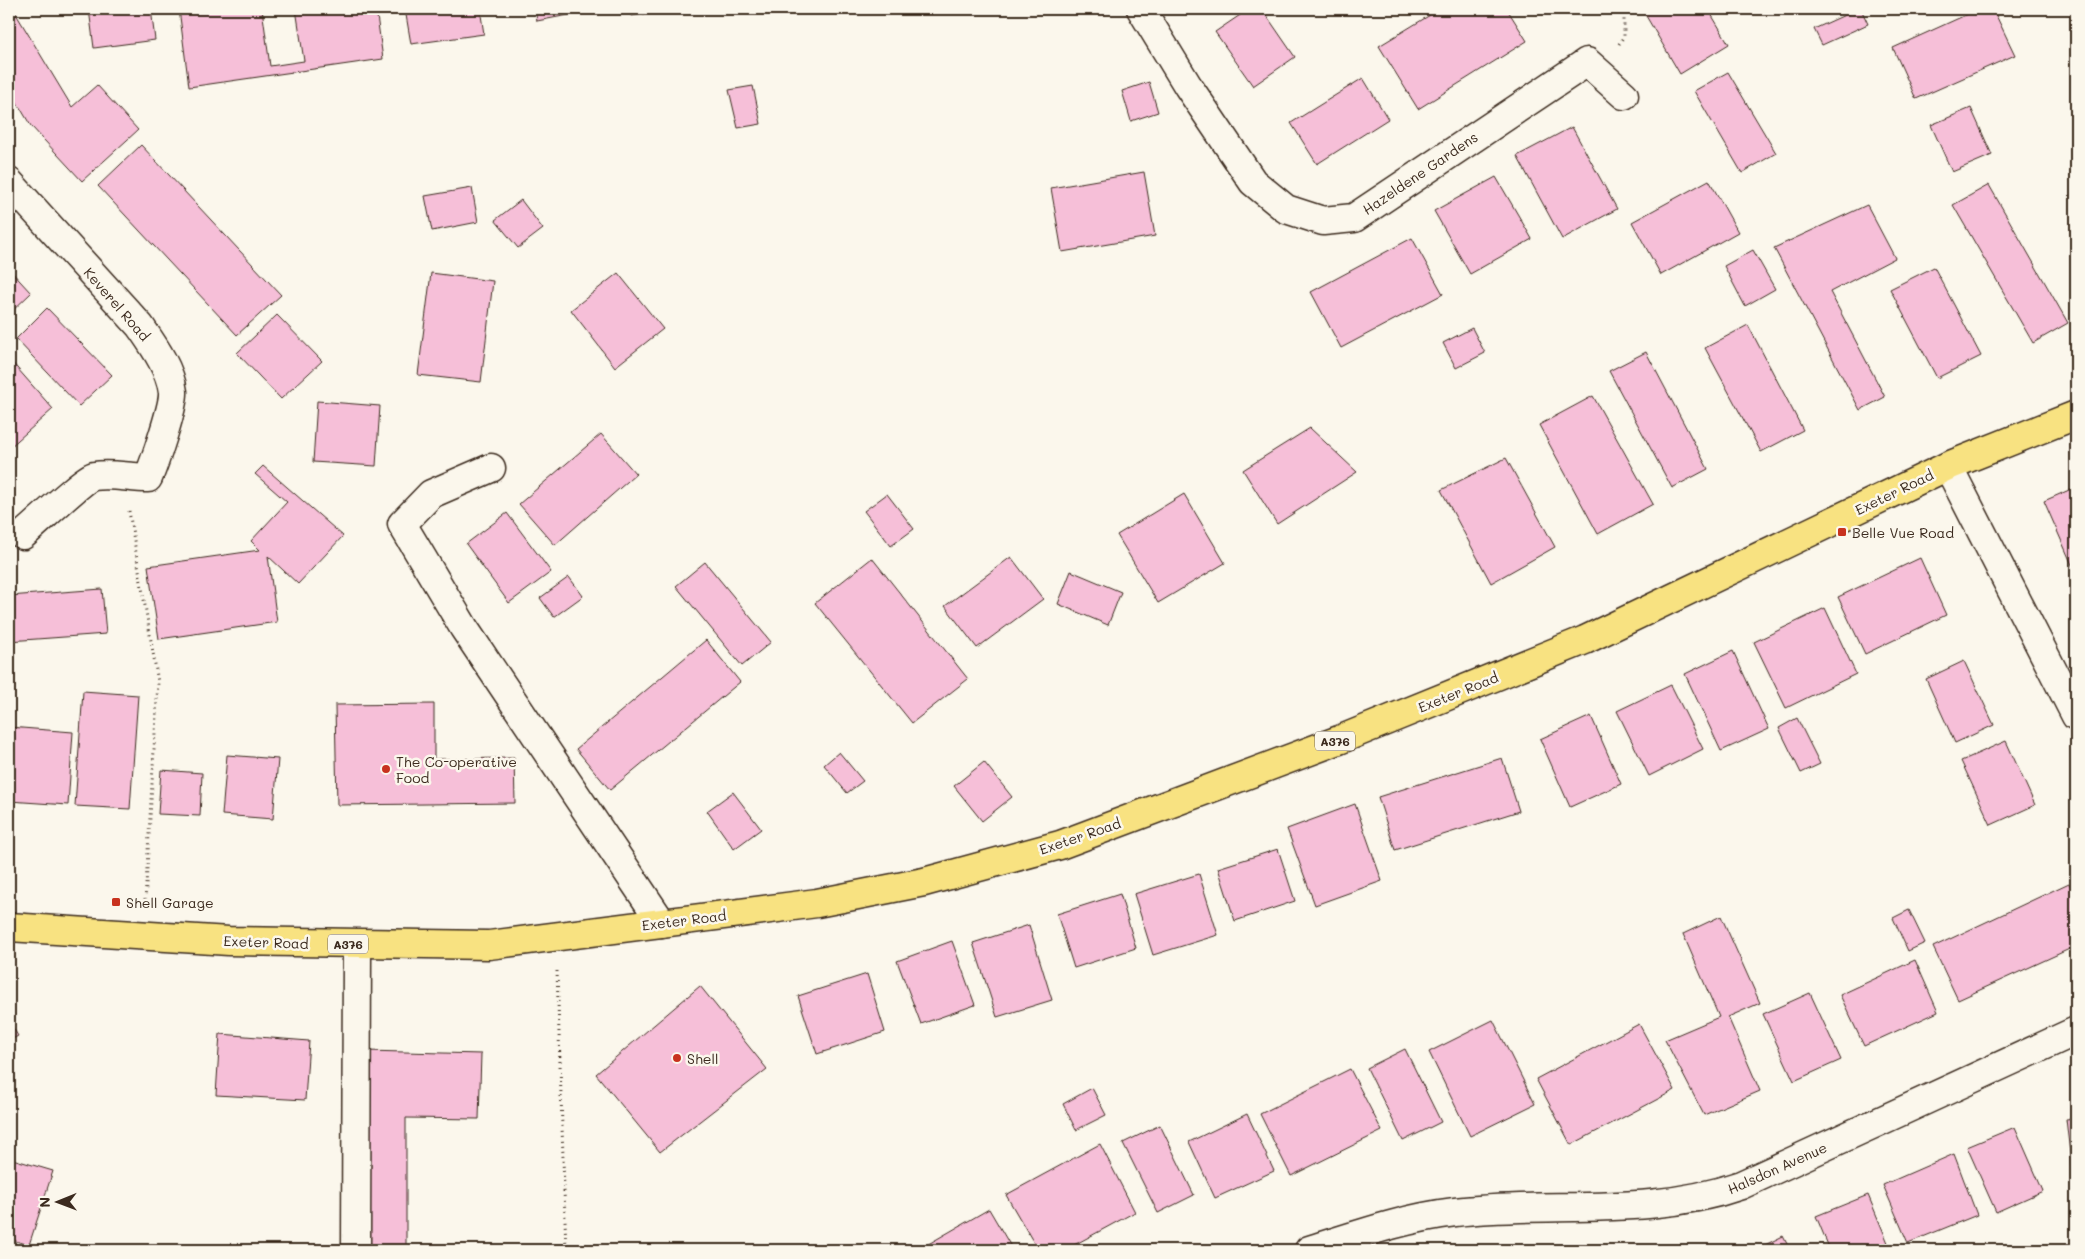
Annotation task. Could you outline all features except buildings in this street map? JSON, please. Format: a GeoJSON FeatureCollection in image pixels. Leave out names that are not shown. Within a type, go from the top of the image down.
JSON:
{"type":"FeatureCollection","features":[{"type":"Feature","properties":{"kind":"highway","name":"Exeter Road"},"geometry":{"type":"LineString","coordinates":[[9,927],[229,941],[357,944],[489,944],[817,903],[924,882],[1060,845],[1339,740],[1584,640],[1948,466],[2076,415]]}},
{"type":"Feature","properties":{"kind":"street","name":"Hazeldene Gardens"},"geometry":{"type":"LineString","coordinates":[[1141,9],[1188,86],[1253,182],[1286,209],[1323,221],[1354,218],[1587,62],[1624,95]]}},
{"type":"Feature","properties":{"kind":"street","name":"Keverel Road"},"geometry":{"type":"LineString","coordinates":[[9,182],[140,326],[166,369],[173,393],[157,458],[148,478],[126,478],[113,474],[92,476],[23,535]]}},
{"type":"Feature","properties":{"kind":"street"},"geometry":{"type":"LineString","coordinates":[[1948,466],[2076,716]]}},
{"type":"Feature","properties":{"kind":"street"},"geometry":{"type":"LineString","coordinates":[[491,468],[431,494],[402,524],[464,628],[662,923]]}},
{"type":"Feature","properties":{"kind":"street"},"geometry":{"type":"LineString","coordinates":[[356,1250],[357,944]]}},
{"type":"Feature","properties":{"kind":"street","name":"Halsdon Avenue"},"geometry":{"type":"LineString","coordinates":[[1309,1250],[1383,1227],[1454,1212],[1667,1204],[1716,1194],[1741,1185],[2076,1031]]}},
{"type":"Feature","properties":{"kind":"path"},"geometry":{"type":"LineString","coordinates":[[126,478],[128,509],[158,682],[143,935]]}},
{"type":"Feature","properties":{"kind":"path"},"geometry":{"type":"LineString","coordinates":[[553,937],[559,987],[566,1250]]}},
{"type":"Feature","properties":{"kind":"place","name":"Belle Vue Road"},"geometry":{"type":"Point","coordinates":[1842,532]}},
{"type":"Feature","properties":{"kind":"place","name":"The Co-operative Food"},"geometry":{"type":"Point","coordinates":[386,769]}},
{"type":"Feature","properties":{"kind":"place","name":"Shell Garage"},"geometry":{"type":"Point","coordinates":[116,902]}},
{"type":"Feature","properties":{"kind":"place","name":"Shell"},"geometry":{"type":"Point","coordinates":[677,1058]}}]}
